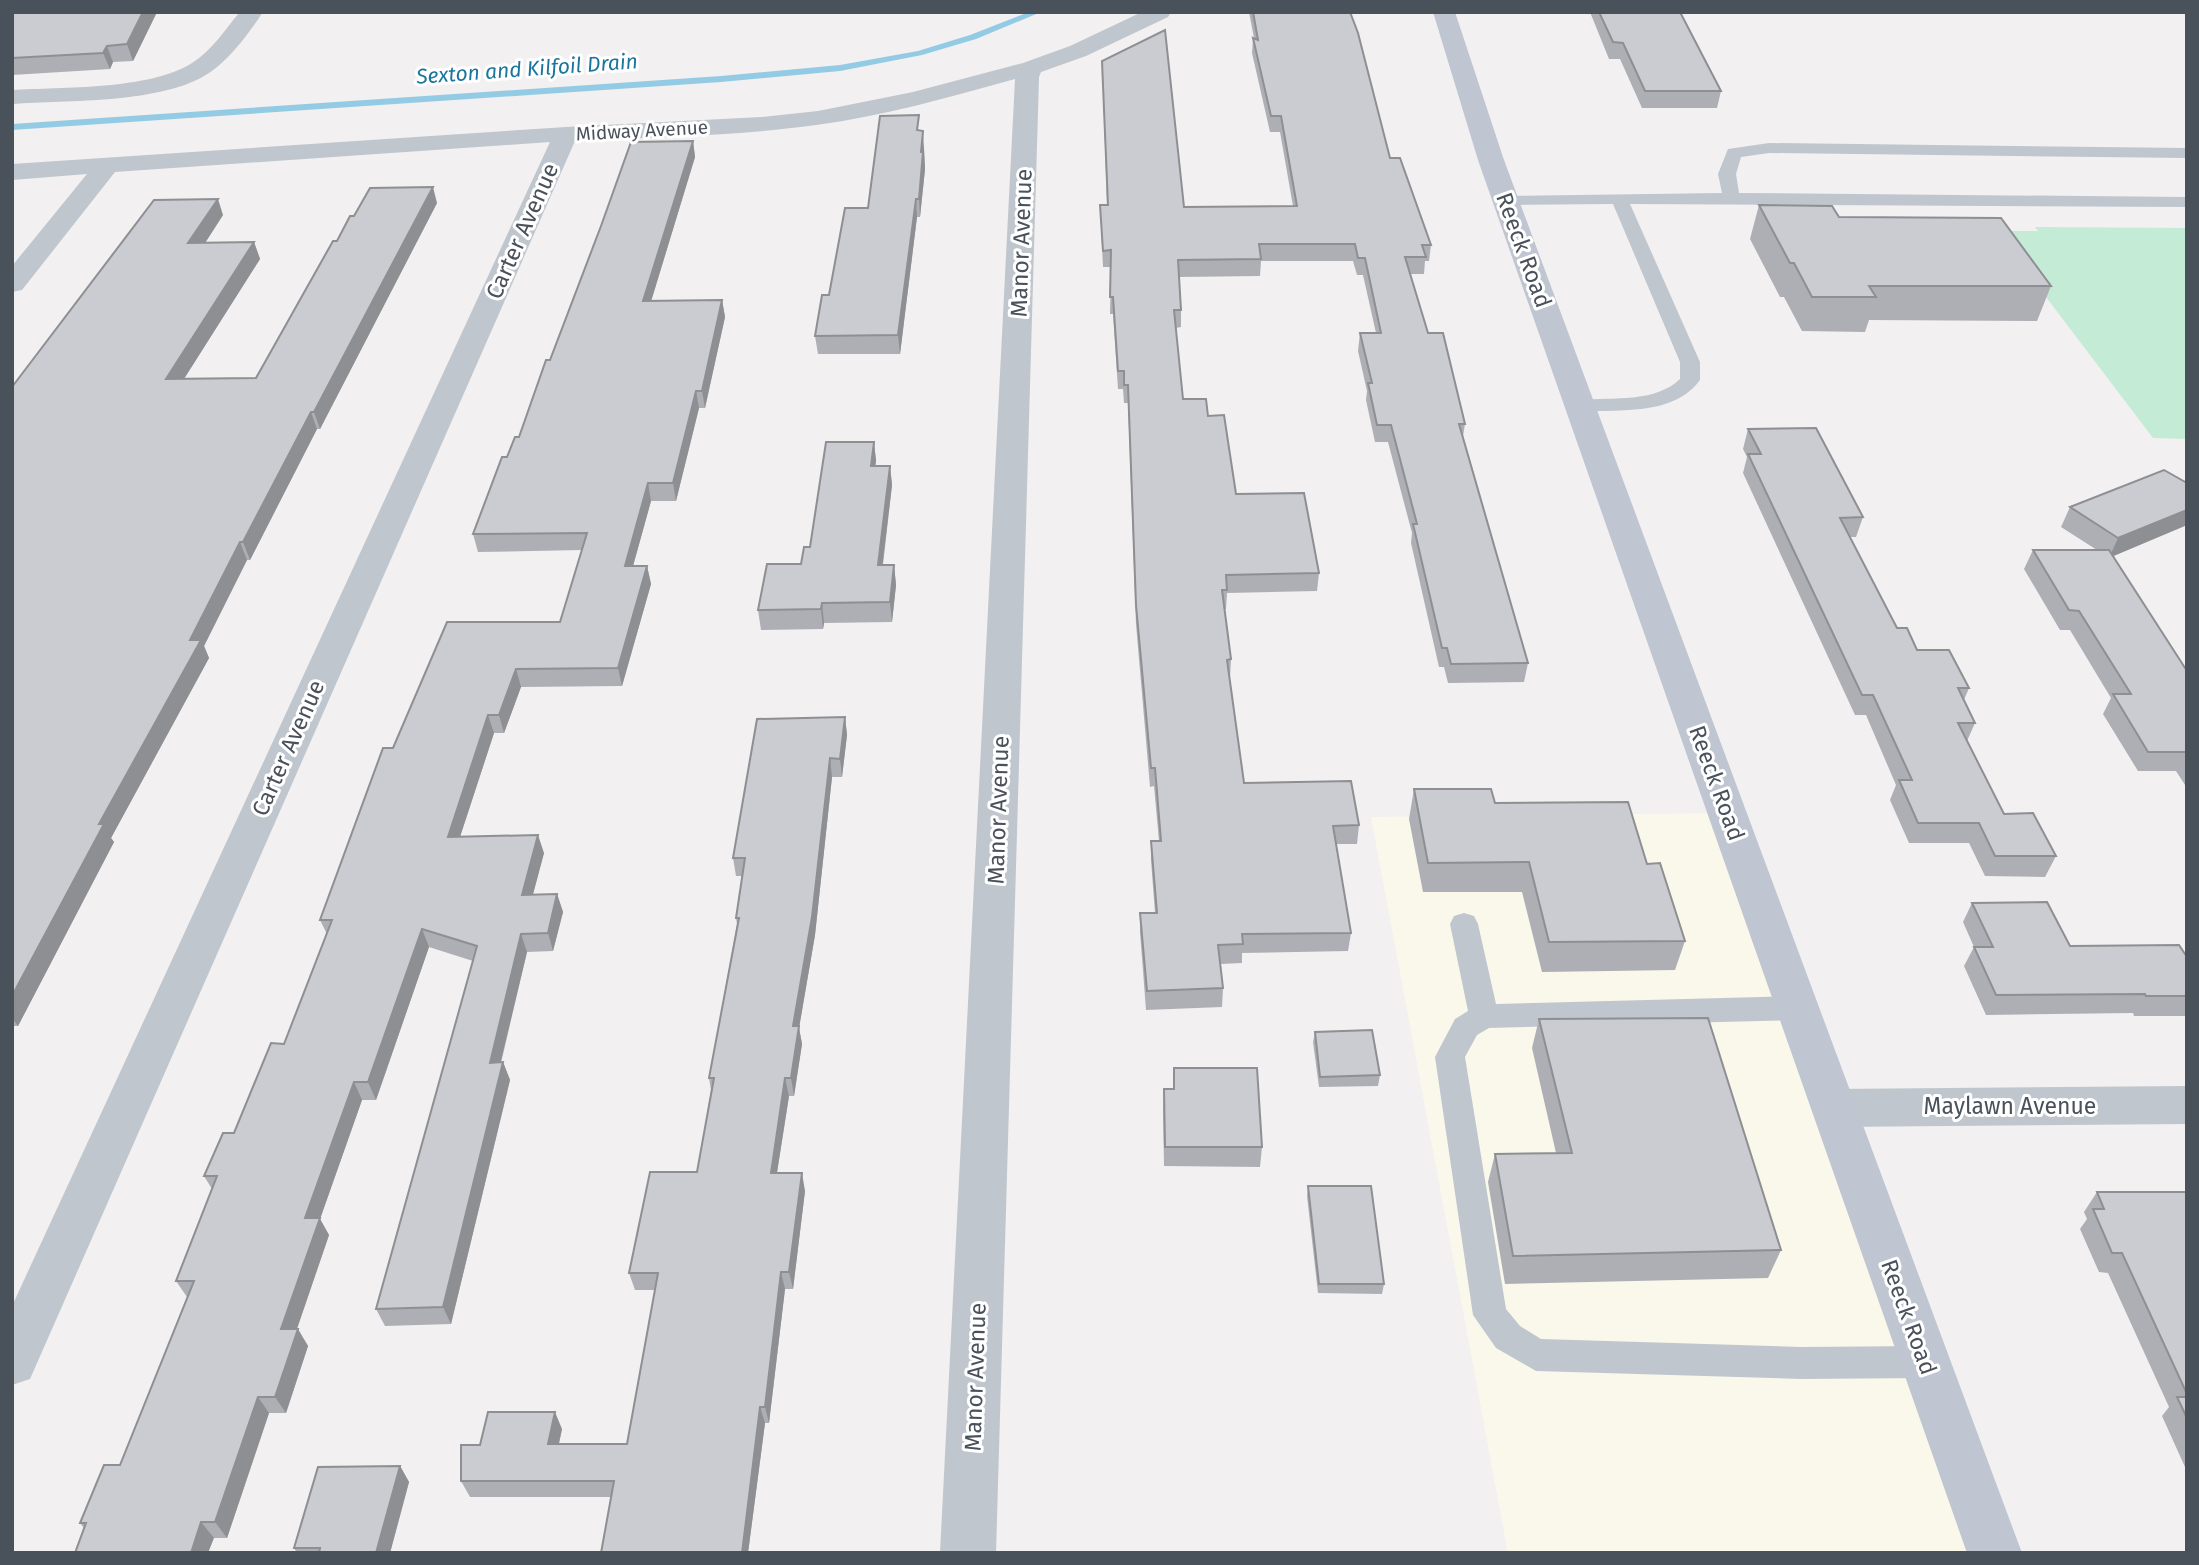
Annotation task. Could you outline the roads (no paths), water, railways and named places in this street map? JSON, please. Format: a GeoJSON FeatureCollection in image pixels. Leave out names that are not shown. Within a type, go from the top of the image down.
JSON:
{"type":"FeatureCollection","features":[{"type":"Feature","properties":{"kind":"street"},"geometry":{"type":"LineString","coordinates":[[12,97],[142,87],[177,80],[203,67],[251,12]]}},
{"type":"Feature","properties":{"kind":"street","name":"Midway Avenue"},"geometry":{"type":"LineString","coordinates":[[12,172],[566,134],[761,124],[818,118],[915,99],[1031,68],[1079,51],[1160,12]]}},
{"type":"Feature","properties":{"kind":"street","name":"Reeck Road"},"geometry":{"type":"LineString","coordinates":[[1444,12],[1506,200],[1995,1553]]}},
{"type":"Feature","properties":{"kind":"street","name":"Manor Avenue"},"geometry":{"type":"LineString","coordinates":[[968,1553],[1027,77],[1031,68]]}},
{"type":"Feature","properties":{"kind":"street","name":"Carter Avenue"},"geometry":{"type":"LineString","coordinates":[[12,1362],[566,134]]}},
{"type":"Feature","properties":{"kind":"street"},"geometry":{"type":"LineString","coordinates":[[12,284],[108,165]]}},
{"type":"Feature","properties":{"kind":"street","name":"Maylawn Avenue"},"geometry":{"type":"LineString","coordinates":[[1834,1108],[2187,1105]]}},
{"type":"Feature","properties":{"kind":"lane"},"geometry":{"type":"LineString","coordinates":[[1731,197],[1727,174],[1734,153],[1769,148],[2187,153]]}},
{"type":"Feature","properties":{"kind":"lane"},"geometry":{"type":"LineString","coordinates":[[1691,197],[1774,216],[1828,217]]}},
{"type":"Feature","properties":{"kind":"lane"},"geometry":{"type":"LineString","coordinates":[[1506,200],[1731,197],[2187,202]]}},
{"type":"Feature","properties":{"kind":"lane"},"geometry":{"type":"LineString","coordinates":[[1580,406],[1661,400],[1676,393],[1690,380],[1690,362],[1619,198]]}},
{"type":"Feature","properties":{"kind":"lane"},"geometry":{"type":"LineString","coordinates":[[1882,218],[1933,201]]}},
{"type":"Feature","properties":{"kind":"lane"},"geometry":{"type":"LineString","coordinates":[[1464,924],[1484,1016]]}},
{"type":"Feature","properties":{"kind":"lane"},"geometry":{"type":"LineString","coordinates":[[1798,1008],[1484,1016],[1466,1027],[1450,1057],[1490,1315],[1508,1337],[1536,1355],[1550,1357],[1925,1362]]}},
{"type":"Feature","properties":{"kind":"waterway","name":"Sexton and Kilfoil Drain"},"geometry":{"type":"LineString","coordinates":[[12,127],[721,79],[840,68],[919,53],[973,37],[1037,12]]}}]}
